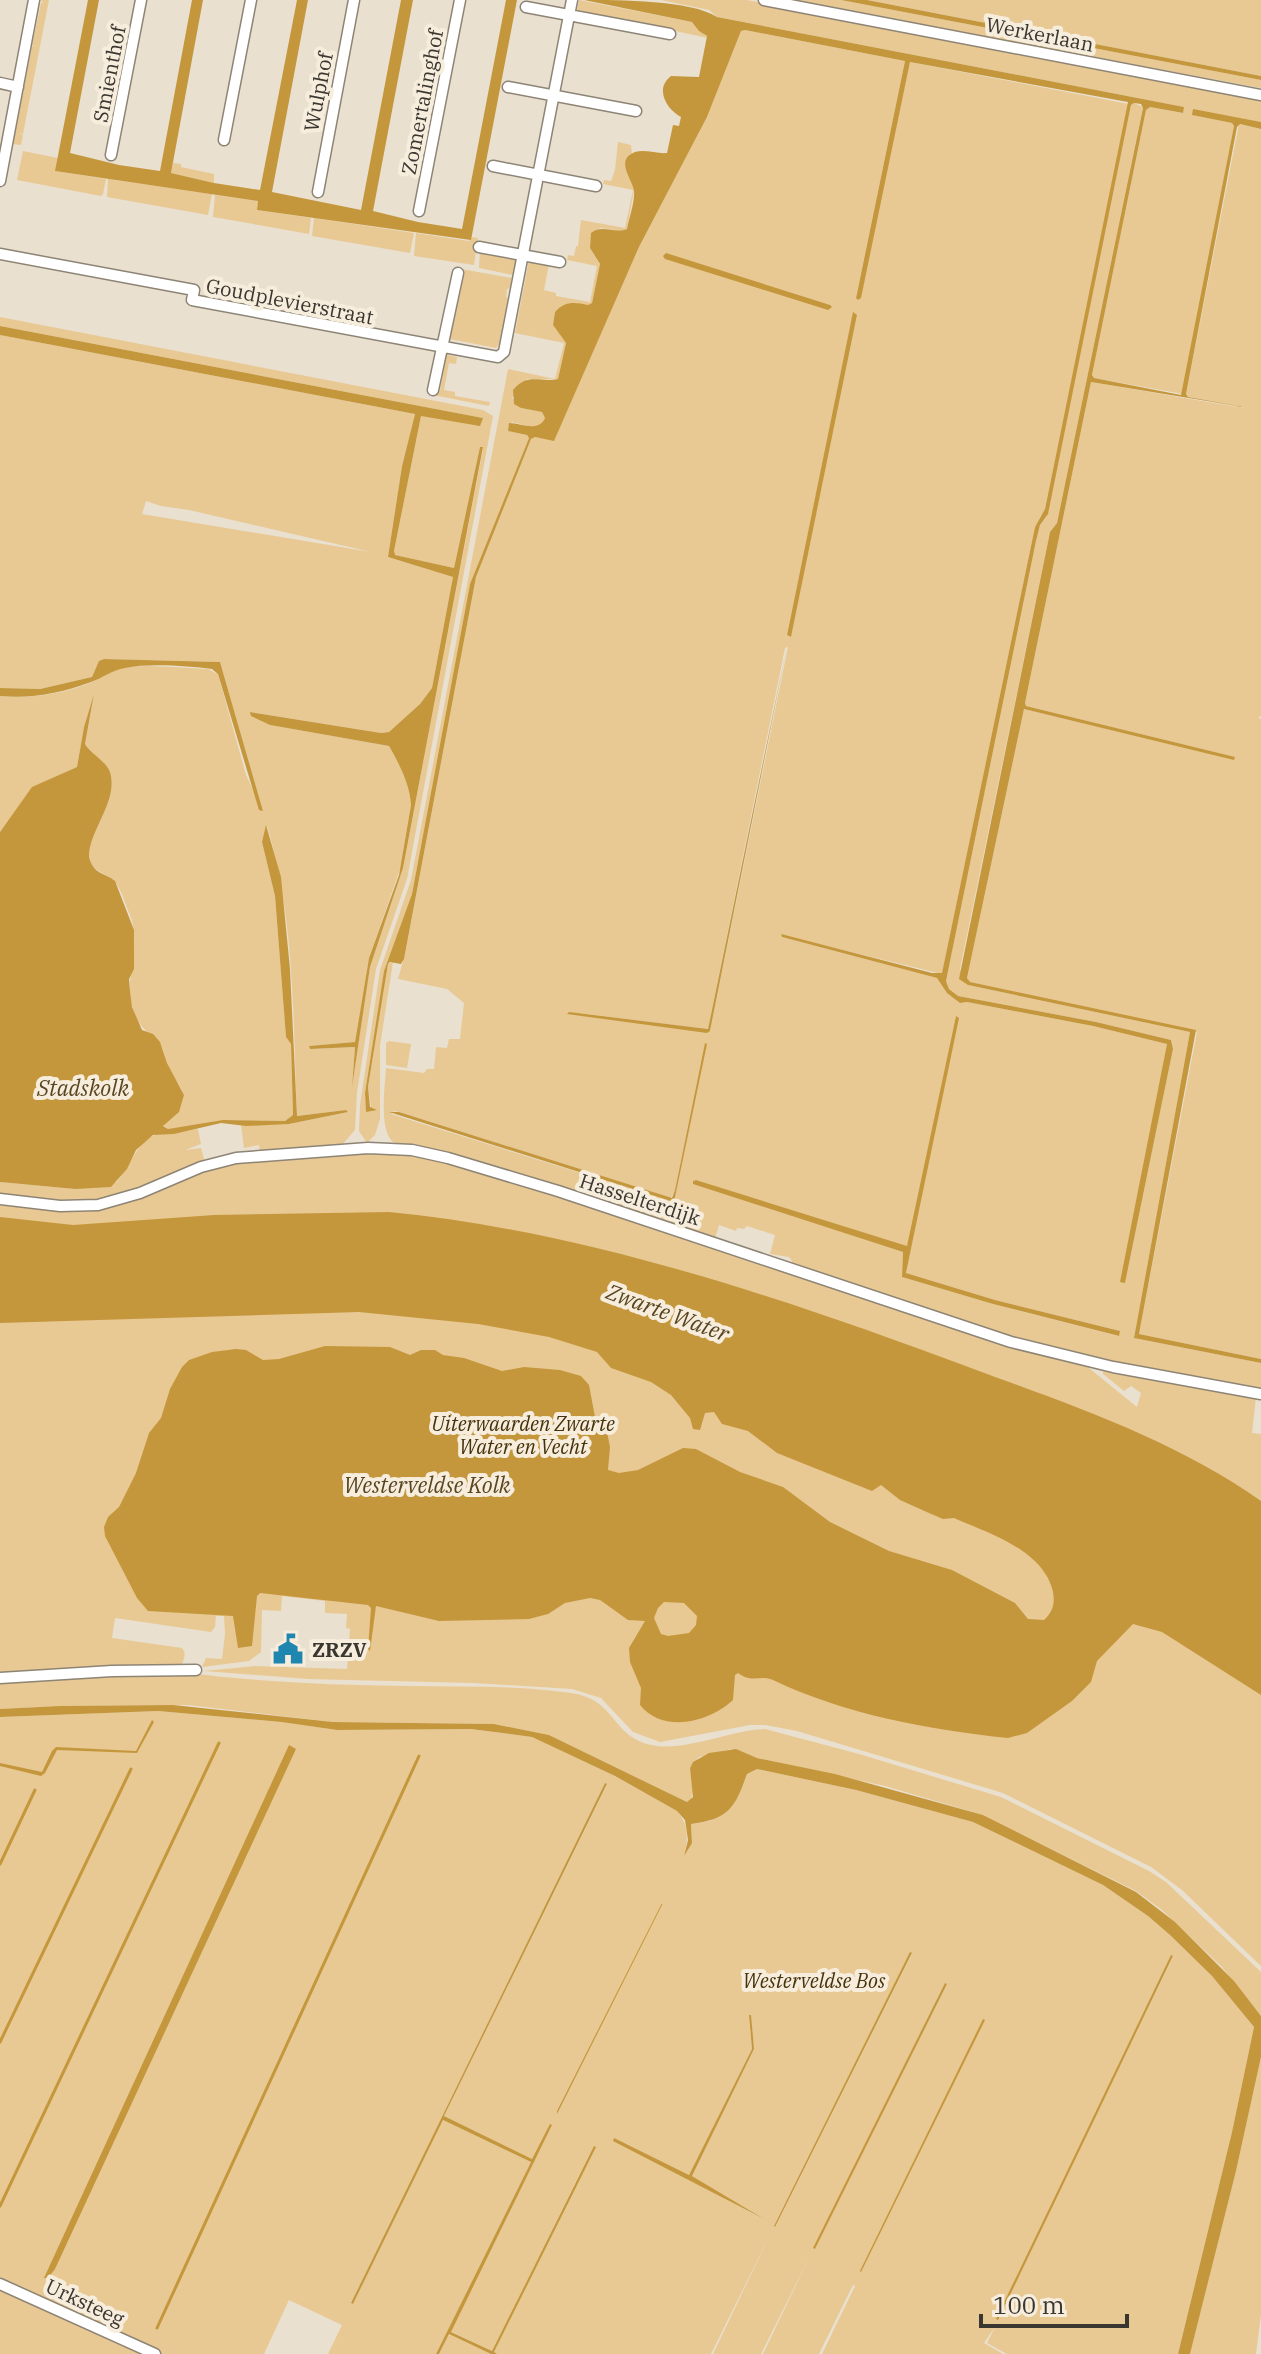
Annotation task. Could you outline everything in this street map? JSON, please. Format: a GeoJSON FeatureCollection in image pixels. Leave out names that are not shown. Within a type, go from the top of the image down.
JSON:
{"type":"FeatureCollection","features":[{"type":"Feature","properties":{"kind":"street"},"geometry":{"type":"LineString","coordinates":[[0,178],[32,0]]}},
{"type":"Feature","properties":{"kind":"street","name":"Smienthof"},"geometry":{"type":"LineString","coordinates":[[111,155],[141,0]]}},
{"type":"Feature","properties":{"kind":"street"},"geometry":{"type":"LineString","coordinates":[[224,140],[251,0]]}},
{"type":"Feature","properties":{"kind":"street","name":"Wulphof"},"geometry":{"type":"LineString","coordinates":[[318,192],[354,0]]}},
{"type":"Feature","properties":{"kind":"street","name":"Zomertalinghof"},"geometry":{"type":"LineString","coordinates":[[419,211],[460,0]]}},
{"type":"Feature","properties":{"kind":"street","name":"Goudplevierstraat"},"geometry":{"type":"LineString","coordinates":[[0,254],[194,290],[192,300],[495,358],[502,356],[572,0]]}},
{"type":"Feature","properties":{"kind":"street","name":"Werkerlaan"},"geometry":{"type":"LineString","coordinates":[[764,0],[1261,95]]}},
{"type":"Feature","properties":{"kind":"street"},"geometry":{"type":"LineString","coordinates":[[526,7],[670,34]]}},
{"type":"Feature","properties":{"kind":"street"},"geometry":{"type":"LineString","coordinates":[[0,83],[18,87]]}},
{"type":"Feature","properties":{"kind":"street"},"geometry":{"type":"LineString","coordinates":[[508,87],[636,111]]}},
{"type":"Feature","properties":{"kind":"street"},"geometry":{"type":"LineString","coordinates":[[493,166],[596,186]]}},
{"type":"Feature","properties":{"kind":"street"},"geometry":{"type":"LineString","coordinates":[[479,247],[560,262]]}},
{"type":"Feature","properties":{"kind":"street"},"geometry":{"type":"LineString","coordinates":[[433,390],[458,273]]}},
{"type":"Feature","properties":{"kind":"street","name":"Hasselterdijk"},"geometry":{"type":"LineString","coordinates":[[0,1199],[60,1206],[98,1205],[140,1193],[201,1167],[236,1158],[368,1148],[412,1150],[558,1191],[1011,1342],[1113,1367],[1261,1394]]}},
{"type":"Feature","properties":{"kind":"street"},"geometry":{"type":"LineString","coordinates":[[0,1678],[112,1671],[196,1670]]}},
{"type":"Feature","properties":{"kind":"street","name":"Urksteeg"},"geometry":{"type":"LineString","coordinates":[[0,2284],[155,2354]]}},
{"type":"Feature","properties":{"kind":"green space"},"geometry":{"type":"Polygon","coordinates":[[[41,0],[49,0],[23,134],[18,133],[23,135],[21,145],[13,144],[32,46],[35,46],[32,45],[43,3],[41,0]]]}},
{"type":"Feature","properties":{"kind":"green space"},"geometry":{"type":"Polygon","coordinates":[[[579,0],[692,22],[708,38],[577,10],[579,0]]]}},
{"type":"Feature","properties":{"kind":"green space"},"geometry":{"type":"Polygon","coordinates":[[[661,0],[747,0],[1261,98],[1261,122],[1193,110],[1193,115],[1234,126],[1183,394],[1094,378],[1092,375],[1146,110],[1150,107],[1182,113],[1184,107],[717,17],[709,10],[661,0]]]}},
{"type":"Feature","properties":{"kind":"green space"},"geometry":{"type":"Polygon","coordinates":[[[788,0],[841,0],[1261,80],[1261,88],[788,0]]]}},
{"type":"Feature","properties":{"kind":"green space"},"geometry":{"type":"Polygon","coordinates":[[[867,0],[1261,0],[1261,76],[867,0]]]}},
{"type":"Feature","properties":{"kind":"green space"},"geometry":{"type":"Polygon","coordinates":[[[741,31],[905,61],[856,297],[859,300],[910,62],[1129,104],[1045,509],[1035,527],[942,974],[781,935],[937,978],[960,1003],[1093,1026],[1167,1044],[1125,1283],[1173,1049],[1171,1040],[1096,1022],[958,996],[949,989],[946,981],[1036,541],[1040,525],[1046,517],[1131,105],[1134,103],[1143,107],[1057,523],[1050,532],[960,969],[968,985],[1190,1032],[1134,1338],[1261,1363],[1261,1391],[1084,1357],[1011,1338],[790,1265],[792,1261],[789,1257],[770,1254],[775,1235],[747,1226],[736,1231],[719,1225],[715,1239],[427,1150],[399,1145],[386,1130],[386,1068],[424,1073],[427,1069],[434,1069],[436,1047],[447,1048],[449,1039],[460,1039],[464,1003],[447,989],[398,979],[476,577],[531,439],[554,440],[639,247],[707,117],[741,31]],[[857,315],[851,323],[787,635],[790,637],[857,315]],[[788,647],[785,648],[708,1029],[569,1012],[710,1031],[788,647]],[[956,1016],[908,1246],[696,1180],[692,1182],[903,1252],[902,1277],[1118,1336],[1120,1331],[995,1300],[906,1273],[956,1016]],[[705,1043],[671,1198],[399,1112],[391,1114],[674,1202],[705,1043]]]}},
{"type":"Feature","properties":{"kind":"green space"},"geometry":{"type":"Polygon","coordinates":[[[1239,124],[1261,129],[1261,716],[1258,717],[1261,719],[1261,1359],[1139,1334],[1197,1032],[969,982],[967,978],[1024,709],[1234,759],[1026,706],[1025,703],[1091,382],[1243,408],[1188,397],[1186,394],[1239,124]]]}},
{"type":"Feature","properties":{"kind":"green space"},"geometry":{"type":"Polygon","coordinates":[[[618,142],[631,145],[632,154],[629,157],[634,190],[627,228],[623,231],[601,228],[592,232],[590,248],[600,265],[592,303],[566,304],[555,312],[553,325],[566,343],[558,379],[555,379],[564,343],[515,333],[529,260],[549,264],[544,290],[556,293],[556,296],[590,302],[597,266],[567,260],[568,255],[574,256],[578,246],[581,220],[625,228],[633,190],[603,184],[604,180],[611,181],[615,170],[618,142]]]}},
{"type":"Feature","properties":{"kind":"green space"},"geometry":{"type":"Polygon","coordinates":[[[23,151],[58,158],[56,171],[106,179],[103,194],[17,180],[23,151]]]}},
{"type":"Feature","properties":{"kind":"green space"},"geometry":{"type":"Polygon","coordinates":[[[173,163],[214,174],[214,183],[171,173],[173,163]]]}},
{"type":"Feature","properties":{"kind":"green space"},"geometry":{"type":"Polygon","coordinates":[[[108,179],[212,194],[208,215],[107,197],[108,179]]]}},
{"type":"Feature","properties":{"kind":"green space"},"geometry":{"type":"Polygon","coordinates":[[[215,195],[258,201],[257,210],[311,218],[309,234],[213,217],[215,195]]]}},
{"type":"Feature","properties":{"kind":"green space"},"geometry":{"type":"Polygon","coordinates":[[[314,218],[414,233],[410,253],[312,236],[314,218]]]}},
{"type":"Feature","properties":{"kind":"green space"},"geometry":{"type":"Polygon","coordinates":[[[416,233],[469,241],[472,237],[478,238],[474,265],[414,256],[416,233]]]}},
{"type":"Feature","properties":{"kind":"green space"},"geometry":{"type":"Polygon","coordinates":[[[480,251],[516,258],[513,275],[479,268],[480,251]]]}},
{"type":"Feature","properties":{"kind":"green space"},"geometry":{"type":"Polygon","coordinates":[[[461,269],[512,278],[507,289],[500,343],[496,348],[450,339],[461,269]]]}},
{"type":"Feature","properties":{"kind":"green space"},"geometry":{"type":"Polygon","coordinates":[[[0,317],[483,410],[493,416],[407,879],[376,969],[357,1093],[355,1130],[341,1146],[260,1152],[259,1145],[244,1148],[241,1125],[289,1124],[348,1112],[297,1116],[288,933],[267,826],[262,842],[275,896],[286,1037],[291,1043],[293,1115],[285,1121],[232,1120],[168,1129],[162,1124],[184,1095],[162,1047],[134,1013],[130,994],[133,927],[123,897],[114,881],[96,869],[89,857],[112,783],[108,768],[85,744],[94,695],[77,767],[33,787],[0,832],[0,696],[23,697],[58,692],[92,682],[117,669],[136,666],[208,669],[218,674],[246,775],[263,811],[220,662],[104,659],[92,677],[40,689],[0,688],[0,335],[415,414],[402,466],[388,557],[453,577],[432,688],[420,704],[389,732],[250,712],[270,725],[389,746],[409,789],[411,805],[400,869],[369,958],[355,1042],[309,1046],[310,1049],[355,1047],[352,1086],[370,967],[403,868],[483,449],[480,447],[454,568],[394,555],[394,551],[421,416],[483,418],[0,326],[0,317]],[[146,501],[142,514],[371,552],[189,510],[146,501]]]}},
{"type":"Feature","properties":{"kind":"green space"},"geometry":{"type":"Polygon","coordinates":[[[444,354],[457,357],[456,364],[449,363],[444,390],[455,392],[455,396],[490,402],[489,406],[433,395],[434,391],[440,391],[444,354]]]}},
{"type":"Feature","properties":{"kind":"green space"},"geometry":{"type":"Polygon","coordinates":[[[508,369],[555,379],[527,379],[512,398],[521,408],[542,412],[545,418],[535,426],[512,422],[508,431],[529,438],[470,584],[412,894],[384,972],[365,1093],[366,1112],[371,1107],[368,1087],[388,964],[393,962],[380,1046],[380,1119],[375,1135],[367,1143],[359,1131],[360,1105],[380,970],[411,880],[508,369]]]}},
{"type":"Feature","properties":{"kind":"green space"},"geometry":{"type":"Polygon","coordinates":[[[386,1043],[411,1044],[407,1068],[386,1065],[386,1043]]]}},
{"type":"Feature","properties":{"kind":"green space"},"geometry":{"type":"Polygon","coordinates":[[[198,1129],[201,1144],[185,1150],[201,1148],[205,1163],[126,1196],[75,1203],[0,1195],[0,1182],[75,1189],[117,1182],[144,1140],[155,1135],[198,1129]]]}},
{"type":"Feature","properties":{"kind":"green space","name":"Uiterwaarden Zwarte Water en Vecht"},"geometry":{"type":"Polygon","coordinates":[[[380,1151],[428,1157],[496,1176],[1084,1364],[1137,1407],[1141,1393],[1131,1386],[1124,1391],[1103,1374],[1103,1369],[1256,1397],[1252,1433],[1261,1434],[1261,1966],[1182,1890],[1151,1867],[1003,1793],[797,1731],[750,1725],[660,1742],[633,1732],[601,1698],[572,1689],[308,1679],[204,1671],[255,1666],[347,1669],[350,1629],[346,1628],[347,1614],[325,1613],[325,1601],[282,1596],[281,1611],[262,1610],[261,1652],[249,1661],[202,1667],[206,1658],[222,1659],[224,1616],[216,1616],[211,1632],[115,1618],[112,1638],[182,1648],[184,1658],[180,1667],[0,1676],[0,1203],[73,1210],[233,1162],[380,1151]]]}},
{"type":"Feature","properties":{"kind":"green space"},"geometry":{"type":"Polygon","coordinates":[[[181,1672],[294,1682],[510,1688],[571,1693],[595,1701],[629,1735],[653,1745],[684,1745],[765,1729],[1001,1797],[1166,1882],[1261,1972],[1261,2016],[1222,1967],[1162,1910],[1136,1891],[983,1815],[885,1786],[757,1758],[731,1749],[699,1757],[690,1768],[693,1792],[687,1802],[549,1735],[494,1724],[333,1722],[188,1705],[0,1709],[0,1681],[181,1672]]]}},
{"type":"Feature","properties":{"kind":"green space","name":"Westerveldse Bos"},"geometry":{"type":"Polygon","coordinates":[[[158,1711],[337,1730],[471,1729],[532,1737],[615,1776],[677,1811],[686,1833],[684,1856],[692,1839],[691,1824],[714,1819],[729,1810],[747,1774],[757,1769],[856,1790],[973,1822],[1103,1885],[1170,1935],[1212,1976],[1254,2027],[1178,2354],[1007,2354],[987,2343],[995,2327],[984,2343],[1003,2354],[822,2354],[853,2285],[819,2354],[763,2354],[809,2258],[761,2354],[713,2354],[769,2237],[711,2354],[497,2354],[494,2352],[593,2147],[492,2351],[450,2331],[552,2125],[532,2159],[444,2116],[607,1785],[605,1783],[351,2303],[443,2120],[531,2162],[436,2354],[328,2354],[342,2325],[289,2300],[264,2354],[160,2354],[0,2282],[0,1717],[158,1711]],[[911,1953],[774,2226],[775,2227],[911,1953]],[[1171,1956],[997,2319],[1173,1957],[1171,1956]],[[945,1983],[814,2248],[947,1984],[945,1983]],[[749,2016],[752,2049],[689,2175],[614,2140],[763,2219],[692,2176],[754,2049],[749,2016]]]}},
{"type":"Feature","properties":{"kind":"green space"},"geometry":{"type":"Polygon","coordinates":[[[1261,2057],[1261,2314],[1256,2354],[1190,2354],[1236,2171],[1261,2057]]]}},
{"type":"Feature","properties":{"kind":"green space"},"geometry":{"type":"Polygon","coordinates":[[[0,2287],[149,2354],[0,2354],[0,2287]]]}},
{"type":"Feature","properties":{"kind":"green space"},"geometry":{"type":"Polygon","coordinates":[[[449,2334],[491,2354],[439,2354],[449,2334]]]}},
{"type":"Feature","properties":{"kind":"water"},"geometry":{"type":"Polygon","coordinates":[[[88,0],[99,0],[70,153],[160,171],[192,0],[203,0],[171,173],[260,190],[297,0],[308,0],[272,192],[361,210],[401,0],[413,0],[373,211],[462,229],[506,0],[517,0],[471,240],[257,210],[258,201],[55,171],[88,0]]]}},
{"type":"Feature","properties":{"kind":"water"},"geometry":{"type":"Polygon","coordinates":[[[584,0],[654,2],[690,7],[717,17],[1184,107],[1183,113],[1150,107],[1146,110],[1092,375],[1094,378],[1181,395],[1234,126],[1192,115],[1193,109],[1261,122],[1261,129],[1240,124],[1237,127],[1186,394],[1188,397],[1244,407],[1091,382],[1025,703],[1026,706],[1235,757],[1234,760],[1024,709],[967,978],[970,982],[1196,1030],[1139,1334],[1261,1359],[1261,1363],[1134,1338],[1190,1032],[968,985],[959,979],[1050,532],[1057,523],[1143,108],[1141,104],[1131,105],[1048,514],[1040,525],[1036,541],[946,981],[949,989],[958,996],[1096,1022],[1171,1040],[1173,1049],[1125,1283],[1120,1282],[1167,1044],[1093,1026],[960,1003],[947,993],[937,978],[782,937],[781,934],[942,973],[1035,527],[1045,509],[1128,102],[910,62],[861,298],[858,300],[905,61],[741,31],[707,117],[639,247],[554,441],[531,439],[476,577],[404,959],[401,964],[388,964],[368,1087],[370,1107],[377,1110],[366,1112],[365,1093],[384,971],[412,894],[470,584],[529,438],[508,431],[509,423],[534,426],[545,418],[542,412],[514,404],[513,390],[524,381],[558,379],[566,343],[553,325],[555,312],[566,304],[592,303],[600,264],[590,248],[591,233],[600,229],[627,229],[634,191],[626,170],[626,160],[639,151],[667,153],[673,125],[679,126],[681,117],[664,99],[663,87],[671,76],[699,77],[707,36],[692,22],[584,0]]]}},
{"type":"Feature","properties":{"kind":"water"},"geometry":{"type":"Polygon","coordinates":[[[841,0],[867,0],[1261,76],[1261,80],[841,0]]]}},
{"type":"Feature","properties":{"kind":"water"},"geometry":{"type":"Polygon","coordinates":[[[666,253],[832,307],[828,310],[665,259],[663,256],[666,253]]]}},
{"type":"Feature","properties":{"kind":"water"},"geometry":{"type":"Polygon","coordinates":[[[853,312],[857,315],[791,637],[787,635],[853,312]]]}},
{"type":"Feature","properties":{"kind":"water"},"geometry":{"type":"Polygon","coordinates":[[[0,326],[483,418],[480,426],[421,416],[394,551],[395,555],[454,568],[480,447],[483,447],[403,868],[370,967],[352,1087],[355,1047],[310,1049],[309,1046],[355,1042],[369,958],[399,875],[411,805],[409,789],[389,746],[270,725],[251,716],[250,712],[389,732],[420,704],[432,688],[453,577],[388,557],[402,466],[415,414],[0,335],[0,326]]]}},
{"type":"Feature","properties":{"kind":"water"},"geometry":{"type":"Polygon","coordinates":[[[787,646],[710,1031],[567,1014],[708,1029],[787,646]]]}},
{"type":"Feature","properties":{"kind":"water"},"geometry":{"type":"Polygon","coordinates":[[[99,661],[220,662],[263,811],[259,810],[218,674],[212,669],[135,666],[57,692],[24,697],[0,696],[0,688],[40,689],[92,677],[99,661]]]}},
{"type":"Feature","properties":{"kind":"water","name":"Stadskolk"},"geometry":{"type":"Polygon","coordinates":[[[94,694],[85,744],[108,768],[112,783],[89,857],[97,870],[115,881],[134,930],[134,969],[129,979],[132,1007],[142,1030],[153,1034],[160,1042],[184,1095],[179,1112],[163,1126],[168,1129],[223,1120],[285,1121],[293,1115],[291,1044],[286,1037],[275,896],[262,842],[266,825],[281,877],[290,969],[297,1116],[348,1112],[289,1124],[246,1126],[221,1123],[174,1134],[153,1135],[136,1150],[127,1169],[111,1187],[75,1189],[0,1182],[0,832],[32,787],[77,767],[94,694]]]}},
{"type":"Feature","properties":{"kind":"water"},"geometry":{"type":"Polygon","coordinates":[[[956,1016],[959,1018],[906,1273],[995,1300],[1120,1331],[1119,1336],[902,1277],[903,1252],[693,1184],[696,1180],[907,1246],[956,1016]]]}},
{"type":"Feature","properties":{"kind":"water"},"geometry":{"type":"Polygon","coordinates":[[[705,1043],[674,1202],[389,1112],[399,1112],[672,1198],[705,1043]]]}},
{"type":"Feature","properties":{"kind":"water","name":"Uiterwaarden Zwarte Water en Vecht"},"geometry":{"type":"Polygon","coordinates":[[[389,1212],[463,1221],[611,1252],[684,1271],[830,1317],[1046,1396],[1157,1441],[1261,1501],[1261,1695],[1162,1632],[1133,1624],[1097,1661],[1091,1682],[1072,1701],[1027,1733],[1008,1738],[888,1719],[829,1702],[768,1678],[748,1678],[738,1673],[735,1675],[733,1700],[723,1708],[700,1719],[673,1722],[661,1720],[640,1705],[641,1688],[630,1662],[629,1648],[645,1621],[628,1620],[600,1600],[590,1598],[565,1603],[548,1614],[529,1619],[439,1621],[376,1606],[370,1651],[371,1608],[368,1605],[260,1593],[257,1596],[252,1646],[238,1648],[233,1616],[148,1611],[137,1598],[105,1536],[104,1527],[108,1517],[119,1507],[136,1473],[149,1433],[161,1418],[170,1389],[182,1367],[189,1360],[212,1352],[246,1350],[263,1360],[279,1359],[325,1346],[390,1347],[410,1355],[421,1350],[435,1350],[502,1371],[524,1367],[560,1370],[581,1376],[589,1385],[595,1417],[607,1432],[610,1447],[608,1470],[619,1473],[638,1470],[683,1448],[696,1449],[740,1472],[783,1487],[830,1522],[889,1551],[952,1570],[1015,1603],[1028,1619],[1044,1620],[1053,1604],[1048,1577],[1039,1565],[998,1537],[954,1518],[943,1519],[929,1513],[900,1500],[881,1485],[872,1491],[777,1453],[748,1431],[722,1424],[714,1412],[705,1413],[700,1430],[693,1429],[690,1418],[671,1395],[651,1382],[611,1368],[597,1352],[549,1337],[478,1324],[359,1312],[0,1323],[0,1217],[73,1225],[214,1215],[389,1212]],[[664,1602],[658,1608],[654,1618],[661,1634],[689,1633],[696,1625],[697,1616],[684,1603],[664,1602]]]}},
{"type":"Feature","properties":{"kind":"water"},"geometry":{"type":"Polygon","coordinates":[[[173,1705],[333,1722],[494,1724],[549,1735],[687,1802],[693,1797],[690,1768],[693,1762],[709,1753],[736,1749],[757,1758],[835,1774],[983,1815],[1136,1892],[1175,1922],[1234,1981],[1261,2016],[1261,2057],[1190,2354],[1178,2354],[1254,2027],[1212,1976],[1170,1935],[1103,1885],[973,1822],[856,1790],[757,1769],[747,1774],[729,1810],[714,1819],[691,1824],[692,1843],[684,1856],[688,1840],[685,1820],[677,1811],[615,1776],[532,1737],[471,1729],[337,1730],[158,1711],[0,1717],[0,1709],[173,1705]]]}},
{"type":"Feature","properties":{"kind":"water"},"geometry":{"type":"Polygon","coordinates":[[[152,1720],[154,1722],[137,1753],[57,1750],[41,1776],[0,1766],[0,1763],[42,1772],[56,1747],[136,1751],[152,1720]]]}},
{"type":"Feature","properties":{"kind":"water"},"geometry":{"type":"Polygon","coordinates":[[[289,1745],[296,1749],[55,2269],[48,2278],[44,2278],[289,1745]]]}},
{"type":"Feature","properties":{"kind":"water"},"geometry":{"type":"Polygon","coordinates":[[[605,1783],[444,2116],[532,2159],[552,2125],[451,2332],[492,2351],[596,2147],[494,2352],[497,2354],[449,2334],[439,2354],[436,2354],[531,2162],[443,2120],[351,2303],[605,1783]]]}},
{"type":"Feature","properties":{"kind":"water"},"geometry":{"type":"Polygon","coordinates":[[[662,1905],[557,2114],[557,2111],[662,1905]]]}},
{"type":"Feature","properties":{"kind":"water"},"geometry":{"type":"Polygon","coordinates":[[[912,1953],[775,2227],[774,2226],[912,1953]]]}},
{"type":"Feature","properties":{"kind":"water"},"geometry":{"type":"Polygon","coordinates":[[[1173,1956],[998,2320],[996,2319],[1173,1956]]]}},
{"type":"Feature","properties":{"kind":"water"},"geometry":{"type":"Polygon","coordinates":[[[947,1984],[815,2249],[813,2248],[947,1984]]]}},
{"type":"Feature","properties":{"kind":"water"},"geometry":{"type":"Polygon","coordinates":[[[749,2015],[754,2049],[692,2176],[764,2219],[613,2141],[614,2138],[689,2175],[752,2049],[749,2015]]]}},
{"type":"Feature","properties":{"kind":"water"},"geometry":{"type":"Polygon","coordinates":[[[985,2020],[861,2272],[860,2271],[985,2020]]]}},
{"type":"Feature","properties":{"kind":"waterway"},"geometry":{"type":"LineString","coordinates":[[0,2206],[219,1743]]}},
{"type":"Feature","properties":{"kind":"waterway"},"geometry":{"type":"LineString","coordinates":[[157,2328],[419,1756]]}},
{"type":"Feature","properties":{"kind":"waterway"},"geometry":{"type":"LineString","coordinates":[[0,2042],[131,1769]]}},
{"type":"Feature","properties":{"kind":"waterway"},"geometry":{"type":"LineString","coordinates":[[0,1864],[35,1790]]}},
{"type":"Feature","properties":{"kind":"place","name":"ZRZV"},"geometry":{"type":"Point","coordinates":[288,1649]}},
{"type":"Feature","properties":{"kind":"water label","name":"Zwarte Water"},"geometry":{"type":"Point","coordinates":[668,1312]}},
{"type":"Feature","properties":{"kind":"water label","name":"Westerveldse Kolk"},"geometry":{"type":"Point","coordinates":[427,1484]}}]}
